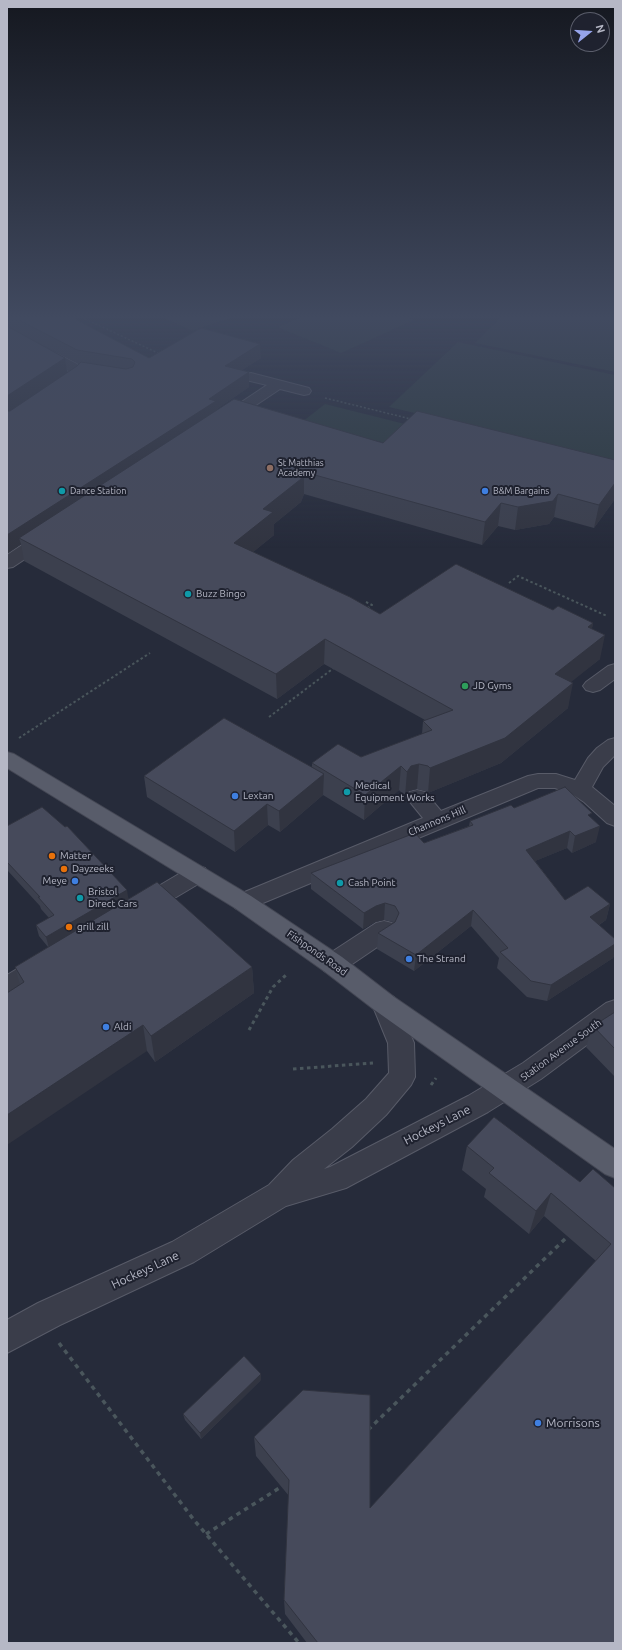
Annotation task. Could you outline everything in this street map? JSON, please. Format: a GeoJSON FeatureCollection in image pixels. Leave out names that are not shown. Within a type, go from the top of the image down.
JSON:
{"type":"FeatureCollection","features":[{"type":"Feature","properties":{"kind":"main road","name":"Fishponds Road"},"geometry":{"type":"LineString","coordinates":[[10,751],[196,874],[243,902],[333,964],[385,1004],[615,1165]]}},
{"type":"Feature","properties":{"kind":"street"},"geometry":{"type":"LineString","coordinates":[[7,422],[48,394]]}},
{"type":"Feature","properties":{"kind":"street"},"geometry":{"type":"LineString","coordinates":[[209,429],[263,394]]}},
{"type":"Feature","properties":{"kind":"street"},"geometry":{"type":"LineString","coordinates":[[225,404],[242,408]]}},
{"type":"Feature","properties":{"kind":"street"},"geometry":{"type":"LineString","coordinates":[[7,563],[59,528]]}},
{"type":"Feature","properties":{"kind":"street"},"geometry":{"type":"LineString","coordinates":[[593,686],[615,670]]}},
{"type":"Feature","properties":{"kind":"street"},"geometry":{"type":"LineString","coordinates":[[615,745],[604,753],[595,763],[580,789],[592,797],[615,818]]}},
{"type":"Feature","properties":{"kind":"street","name":"Channons Hill"},"geometry":{"type":"LineString","coordinates":[[243,902],[528,783],[538,781],[556,781],[580,789]]}},
{"type":"Feature","properties":{"kind":"street"},"geometry":{"type":"LineString","coordinates":[[417,797],[437,821]]}},
{"type":"Feature","properties":{"kind":"street"},"geometry":{"type":"LineString","coordinates":[[122,919],[196,874]]}},
{"type":"Feature","properties":{"kind":"street"},"geometry":{"type":"LineString","coordinates":[[333,964],[384,930]]}},
{"type":"Feature","properties":{"kind":"street"},"geometry":{"type":"LineString","coordinates":[[7,987],[61,955]]}},
{"type":"Feature","properties":{"kind":"street","name":"Hockeys Lane"},"geometry":{"type":"LineString","coordinates":[[279,1195],[303,1169],[342,1138],[376,1107],[402,1077],[401,1043],[385,1004]]}},
{"type":"Feature","properties":{"kind":"street","name":"Station Avenue South"},"geometry":{"type":"LineString","coordinates":[[506,1088],[615,1010]]}},
{"type":"Feature","properties":{"kind":"street","name":"Hockeys Lane"},"geometry":{"type":"LineString","coordinates":[[7,1337],[41,1319],[184,1252],[279,1195],[336,1179],[506,1088]]}},
{"type":"Feature","properties":{"kind":"path"},"geometry":{"type":"LineString","coordinates":[[308,394],[415,420]]}},
{"type":"Feature","properties":{"kind":"path"},"geometry":{"type":"LineString","coordinates":[[510,583],[518,576],[607,616]]}},
{"type":"Feature","properties":{"kind":"path"},"geometry":{"type":"LineString","coordinates":[[362,612],[372,605],[366,602]]}},
{"type":"Feature","properties":{"kind":"path"},"geometry":{"type":"LineString","coordinates":[[10,751],[150,653]]}},
{"type":"Feature","properties":{"kind":"path"},"geometry":{"type":"LineString","coordinates":[[269,717],[340,663]]}},
{"type":"Feature","properties":{"kind":"path"},"geometry":{"type":"LineString","coordinates":[[249,1030],[272,987],[286,976]]}},
{"type":"Feature","properties":{"kind":"path"},"geometry":{"type":"LineString","coordinates":[[293,1069],[380,1062]]}},
{"type":"Feature","properties":{"kind":"path"},"geometry":{"type":"LineString","coordinates":[[367,1431],[567,1237]]}},
{"type":"Feature","properties":{"kind":"path"},"geometry":{"type":"LineString","coordinates":[[41,1319],[206,1534],[299,1643]]}},
{"type":"Feature","properties":{"kind":"path"},"geometry":{"type":"LineString","coordinates":[[206,1534],[281,1487]]}},
{"type":"Feature","properties":{"kind":"shaded area"},"geometry":{"type":"Polygon","coordinates":[[[403,394],[615,394],[615,460],[389,407],[403,394]]]}},
{"type":"Feature","properties":{"kind":"shaded area"},"geometry":{"type":"Polygon","coordinates":[[[325,404],[405,424],[385,443],[302,422],[325,404]]]}},
{"type":"Feature","properties":{"kind":"building"},"geometry":{"type":"Polygon","coordinates":[[[35,394],[216,394],[209,399],[216,401],[7,535],[7,411],[10,411],[35,394]]]}},
{"type":"Feature","properties":{"kind":"building"},"geometry":{"type":"Polygon","coordinates":[[[234,399],[383,443],[417,411],[615,460],[615,483],[599,505],[558,494],[553,501],[518,507],[501,503],[485,522],[304,472],[301,479],[263,509],[273,512],[234,543],[350,597],[380,614],[456,564],[553,610],[558,606],[593,623],[588,627],[605,635],[555,674],[573,683],[505,738],[430,768],[419,764],[411,766],[407,772],[401,766],[365,795],[312,763],[338,744],[361,757],[432,730],[423,721],[453,710],[325,639],[276,674],[19,538],[234,399]]]}},
{"type":"Feature","properties":{"kind":"building","name":"Lextan"},"geometry":{"type":"Polygon","coordinates":[[[224,718],[324,774],[279,811],[267,804],[234,831],[144,776],[224,718]]]}},
{"type":"Feature","properties":{"kind":"building"},"geometry":{"type":"Polygon","coordinates":[[[565,787],[592,813],[588,815],[600,826],[575,836],[570,831],[526,850],[565,900],[588,886],[610,904],[590,917],[615,939],[615,944],[551,985],[531,981],[500,952],[508,948],[473,910],[416,955],[378,933],[395,922],[399,913],[395,906],[385,903],[364,913],[311,873],[415,833],[424,843],[473,825],[470,821],[511,805],[514,808],[565,787]]]}},
{"type":"Feature","properties":{"kind":"building"},"geometry":{"type":"Polygon","coordinates":[[[42,807],[65,827],[67,826],[127,890],[46,937],[36,925],[54,915],[38,897],[40,897],[7,862],[7,826],[42,807]]]}},
{"type":"Feature","properties":{"kind":"building","name":"Aldi"},"geometry":{"type":"Polygon","coordinates":[[[157,882],[252,967],[151,1036],[143,1025],[7,1115],[7,993],[24,982],[15,967],[157,882]]]}},
{"type":"Feature","properties":{"kind":"building"},"geometry":{"type":"Polygon","coordinates":[[[615,1012],[615,1049],[593,1026],[615,1012]]]}},
{"type":"Feature","properties":{"kind":"building","name":"Morrisons"},"geometry":{"type":"Polygon","coordinates":[[[494,1117],[580,1182],[593,1169],[615,1188],[615,1643],[318,1643],[284,1600],[289,1480],[254,1437],[303,1390],[370,1395],[370,1508],[611,1244],[551,1193],[536,1211],[489,1173],[494,1168],[467,1146],[494,1117]]]}},
{"type":"Feature","properties":{"kind":"building"},"geometry":{"type":"Polygon","coordinates":[[[244,1356],[261,1374],[200,1433],[183,1414],[244,1356]]]}},
{"type":"Feature","properties":{"kind":"place","name":"St Matthias Academy"},"geometry":{"type":"Point","coordinates":[270,468]}},
{"type":"Feature","properties":{"kind":"place","name":"Dance Station"},"geometry":{"type":"Point","coordinates":[62,491]}},
{"type":"Feature","properties":{"kind":"place","name":"B&M Bargains"},"geometry":{"type":"Point","coordinates":[485,491]}},
{"type":"Feature","properties":{"kind":"place","name":"Buzz Bingo"},"geometry":{"type":"Point","coordinates":[188,594]}},
{"type":"Feature","properties":{"kind":"place","name":"JD Gyms"},"geometry":{"type":"Point","coordinates":[465,686]}},
{"type":"Feature","properties":{"kind":"place","name":"Medical Equipment Works"},"geometry":{"type":"Point","coordinates":[347,792]}},
{"type":"Feature","properties":{"kind":"place","name":"Lextan"},"geometry":{"type":"Point","coordinates":[235,796]}},
{"type":"Feature","properties":{"kind":"place","name":"Matter"},"geometry":{"type":"Point","coordinates":[52,856]}},
{"type":"Feature","properties":{"kind":"place","name":"Dayzeeks"},"geometry":{"type":"Point","coordinates":[64,869]}},
{"type":"Feature","properties":{"kind":"place","name":"Meye"},"geometry":{"type":"Point","coordinates":[75,881]}},
{"type":"Feature","properties":{"kind":"place","name":"Cash Point"},"geometry":{"type":"Point","coordinates":[340,883]}},
{"type":"Feature","properties":{"kind":"place","name":"Bristol Direct Cars"},"geometry":{"type":"Point","coordinates":[80,898]}},
{"type":"Feature","properties":{"kind":"place","name":"grill zill"},"geometry":{"type":"Point","coordinates":[69,927]}},
{"type":"Feature","properties":{"kind":"place","name":"The Strand"},"geometry":{"type":"Point","coordinates":[409,959]}},
{"type":"Feature","properties":{"kind":"place","name":"Aldi"},"geometry":{"type":"Point","coordinates":[106,1027]}},
{"type":"Feature","properties":{"kind":"place","name":"Morrisons"},"geometry":{"type":"Point","coordinates":[538,1423]}}]}
